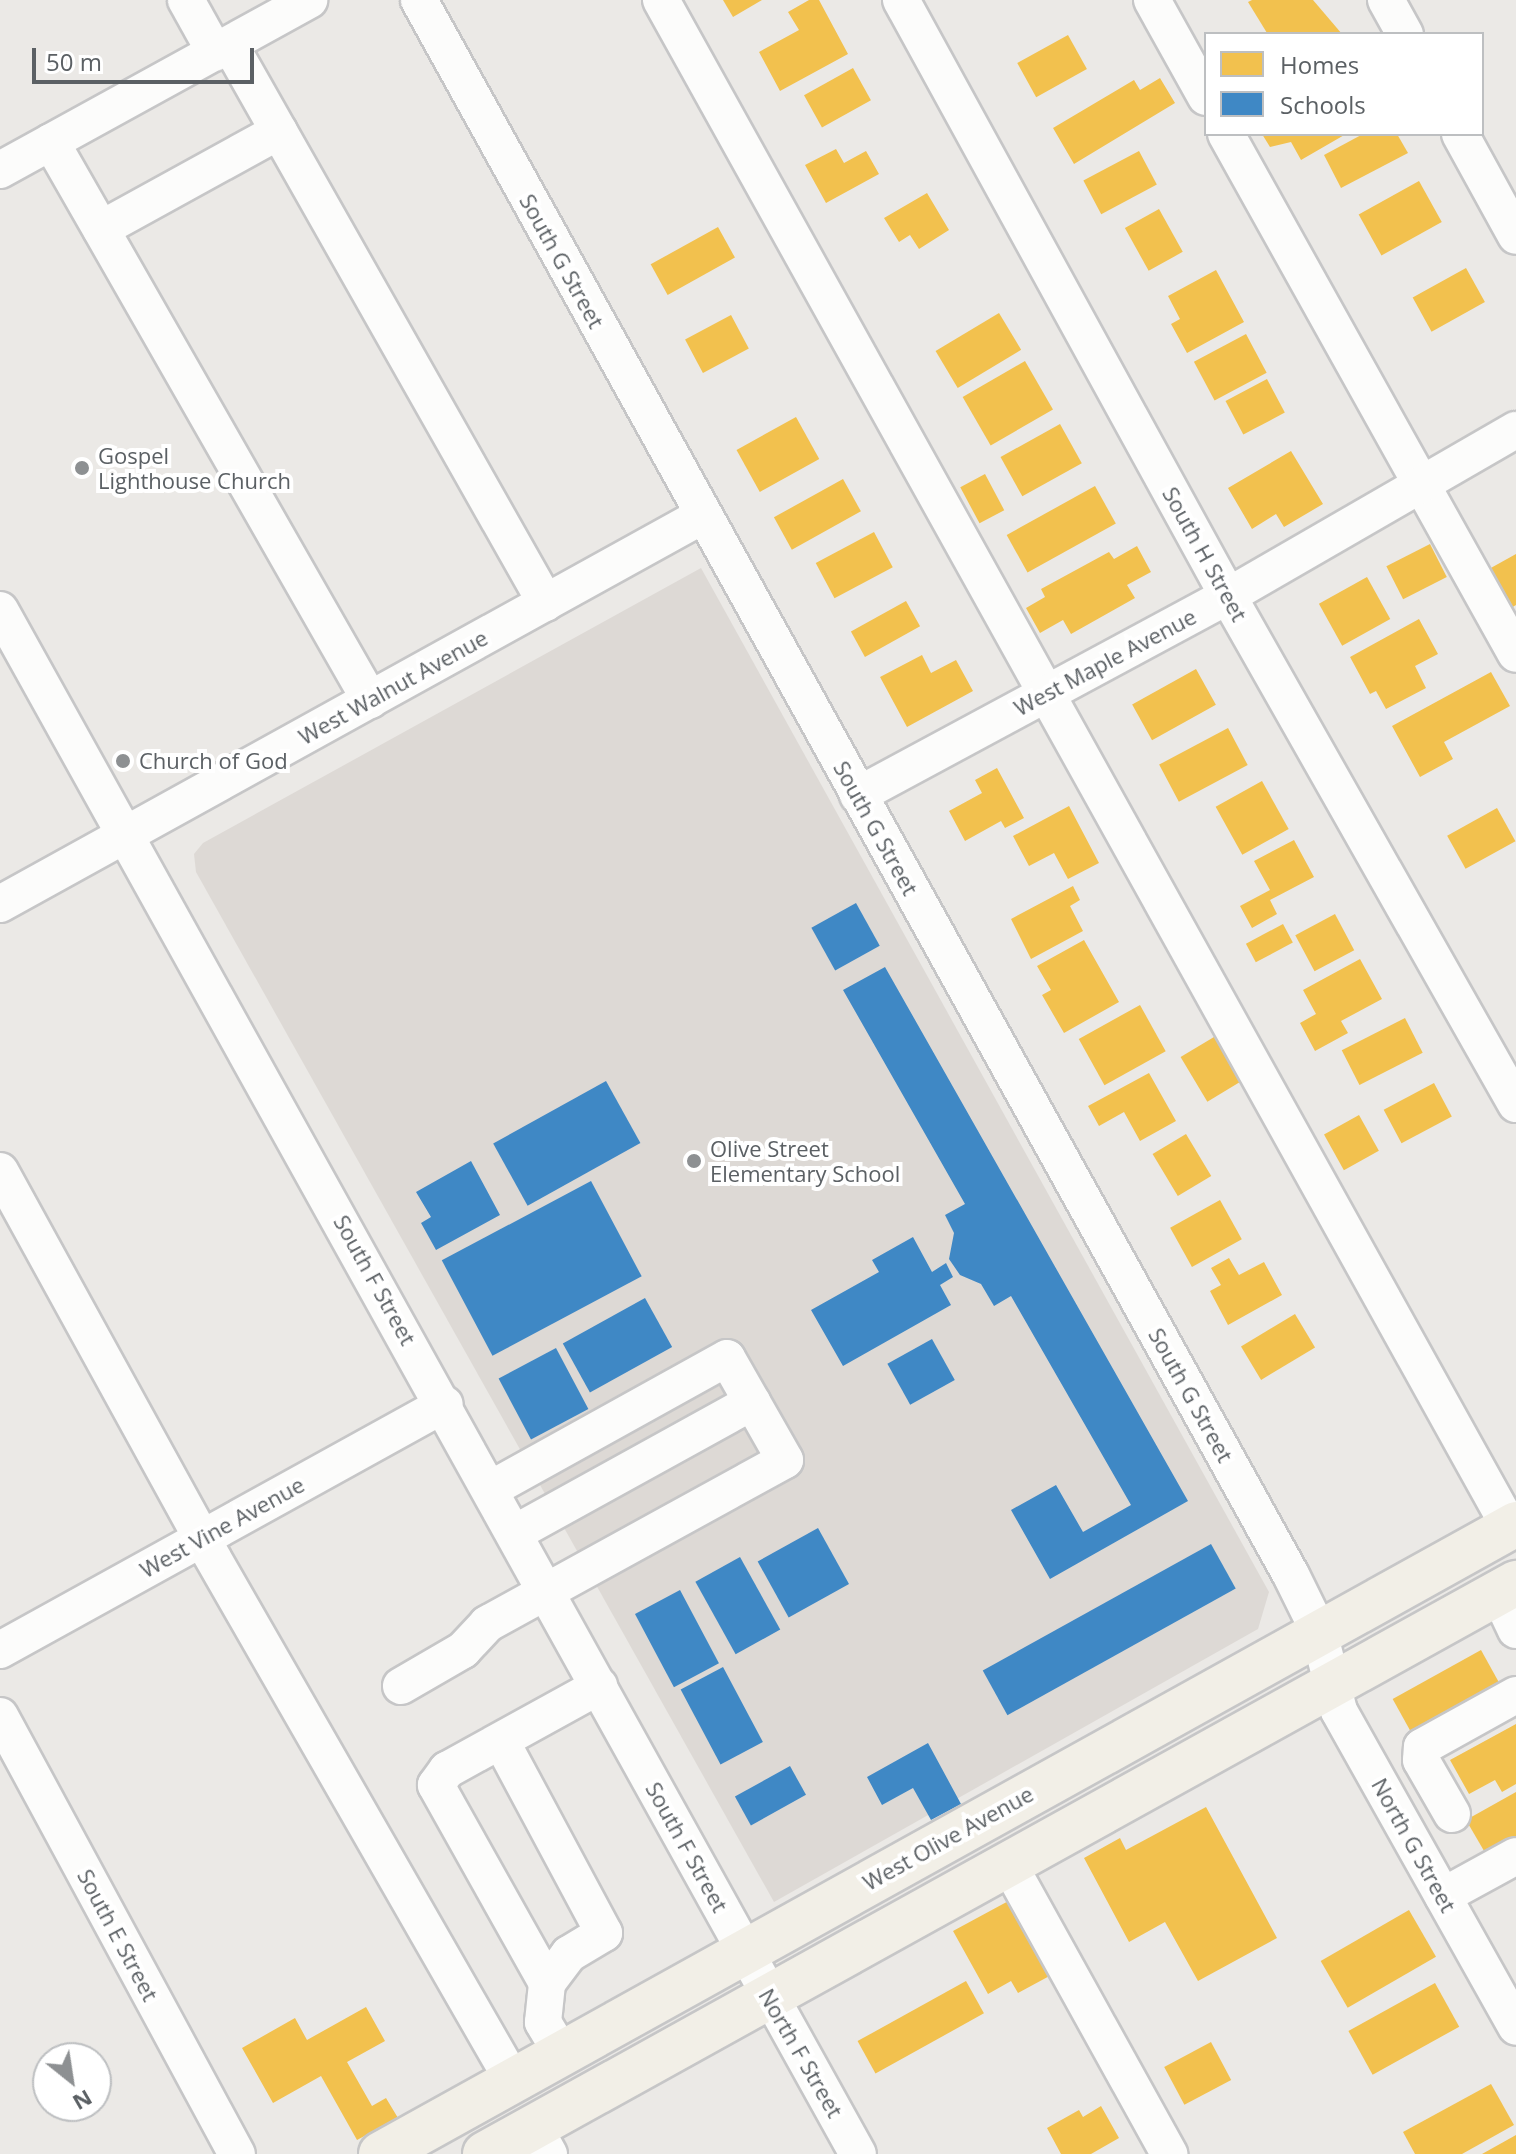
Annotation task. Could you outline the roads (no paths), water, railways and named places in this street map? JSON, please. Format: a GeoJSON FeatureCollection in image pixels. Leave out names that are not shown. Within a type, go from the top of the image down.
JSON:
{"type":"FeatureCollection","features":[{"type":"Feature","properties":{"kind":"main road","name":"West Olive Avenue"},"geometry":{"type":"LineString","coordinates":[[485,2154],[542,2140],[769,1996],[1008,1863],[1326,1658],[1513,1526]]}},
{"type":"Feature","properties":{"kind":"main road","name":"West Olive Avenue"},"geometry":{"type":"LineString","coordinates":[[381,2154],[1103,1752],[1326,1658],[1510,1602]]}},
{"type":"Feature","properties":{"kind":"main road"},"geometry":{"type":"LineString","coordinates":[[1008,1863],[1002,1854],[1007,1839],[1063,1806],[1103,1752]]}},
{"type":"Feature","properties":{"kind":"street"},"geometry":{"type":"LineString","coordinates":[[186,0],[279,131],[546,603]]}},
{"type":"Feature","properties":{"kind":"street"},"geometry":{"type":"LineString","coordinates":[[0,170],[309,0]]}},
{"type":"Feature","properties":{"kind":"street","name":"South G Street"},"geometry":{"type":"LineString","coordinates":[[419,0],[858,795],[1326,1658]]}},
{"type":"Feature","properties":{"kind":"street"},"geometry":{"type":"LineString","coordinates":[[661,0],[1513,1526]]}},
{"type":"Feature","properties":{"kind":"street","name":"South H Street"},"geometry":{"type":"LineString","coordinates":[[901,0],[1228,596],[1516,1104]]}},
{"type":"Feature","properties":{"kind":"street"},"geometry":{"type":"LineString","coordinates":[[1152,0],[1204,93]]}},
{"type":"Feature","properties":{"kind":"street"},"geometry":{"type":"LineString","coordinates":[[1386,0],[1404,32]]}},
{"type":"Feature","properties":{"kind":"street"},"geometry":{"type":"LineString","coordinates":[[101,229],[279,131]]}},
{"type":"Feature","properties":{"kind":"street"},"geometry":{"type":"LineString","coordinates":[[1227,136],[1516,654]]}},
{"type":"Feature","properties":{"kind":"street"},"geometry":{"type":"LineString","coordinates":[[1461,136],[1516,236]]}},
{"type":"Feature","properties":{"kind":"street"},"geometry":{"type":"LineString","coordinates":[[51,142],[370,700]]}},
{"type":"Feature","properties":{"kind":"street","name":"West Maple Avenue"},"geometry":{"type":"LineString","coordinates":[[858,795],[1228,596],[1516,430]]}},
{"type":"Feature","properties":{"kind":"street","name":"West Walnut Avenue"},"geometry":{"type":"LineString","coordinates":[[0,904],[702,516]]}},
{"type":"Feature","properties":{"kind":"street","name":"South F Street"},"geometry":{"type":"LineString","coordinates":[[0,610],[445,1404],[744,1952]]}},
{"type":"Feature","properties":{"kind":"street"},"geometry":{"type":"LineString","coordinates":[[0,1171],[202,1539],[513,2081]]}},
{"type":"Feature","properties":{"kind":"street"},"geometry":{"type":"LineString","coordinates":[[401,1686],[463,1650],[487,1624],[785,1460],[727,1358],[491,1489]]}},
{"type":"Feature","properties":{"kind":"street"},"geometry":{"type":"LineString","coordinates":[[515,1533],[752,1402]]}},
{"type":"Feature","properties":{"kind":"street","name":"West Vine Avenue"},"geometry":{"type":"LineString","coordinates":[[0,1650],[445,1404]]}},
{"type":"Feature","properties":{"kind":"street","name":"North G Street"},"geometry":{"type":"LineString","coordinates":[[1326,1658],[1339,1711],[1516,2027]]}},
{"type":"Feature","properties":{"kind":"street"},"geometry":{"type":"LineString","coordinates":[[547,1983],[436,1785],[447,1770],[599,1686]]}},
{"type":"Feature","properties":{"kind":"street"},"geometry":{"type":"LineString","coordinates":[[1399,1818],[1446,1804],[1421,1760],[1422,1747],[1516,1695]]}},
{"type":"Feature","properties":{"kind":"street","name":"South E Street"},"geometry":{"type":"LineString","coordinates":[[0,1716],[237,2154]]}},
{"type":"Feature","properties":{"kind":"street"},"geometry":{"type":"LineString","coordinates":[[501,1741],[604,1933],[569,1954],[547,1983],[543,2022],[562,2054]]}},
{"type":"Feature","properties":{"kind":"street"},"geometry":{"type":"LineString","coordinates":[[1443,1896],[1516,1856]]}},
{"type":"Feature","properties":{"kind":"street"},"geometry":{"type":"LineString","coordinates":[[1008,1863],[1169,2154]]}},
{"type":"Feature","properties":{"kind":"street","name":"North F Street"},"geometry":{"type":"LineString","coordinates":[[744,1952],[858,2154]]}},
{"type":"Feature","properties":{"kind":"place","name":"Gospel Lighthouse Church"},"geometry":{"type":"Point","coordinates":[82,468]}},
{"type":"Feature","properties":{"kind":"place","name":"Church of God"},"geometry":{"type":"Point","coordinates":[123,761]}},
{"type":"Feature","properties":{"kind":"place","name":"Olive Street Elementary School"},"geometry":{"type":"Point","coordinates":[694,1161]}}]}
